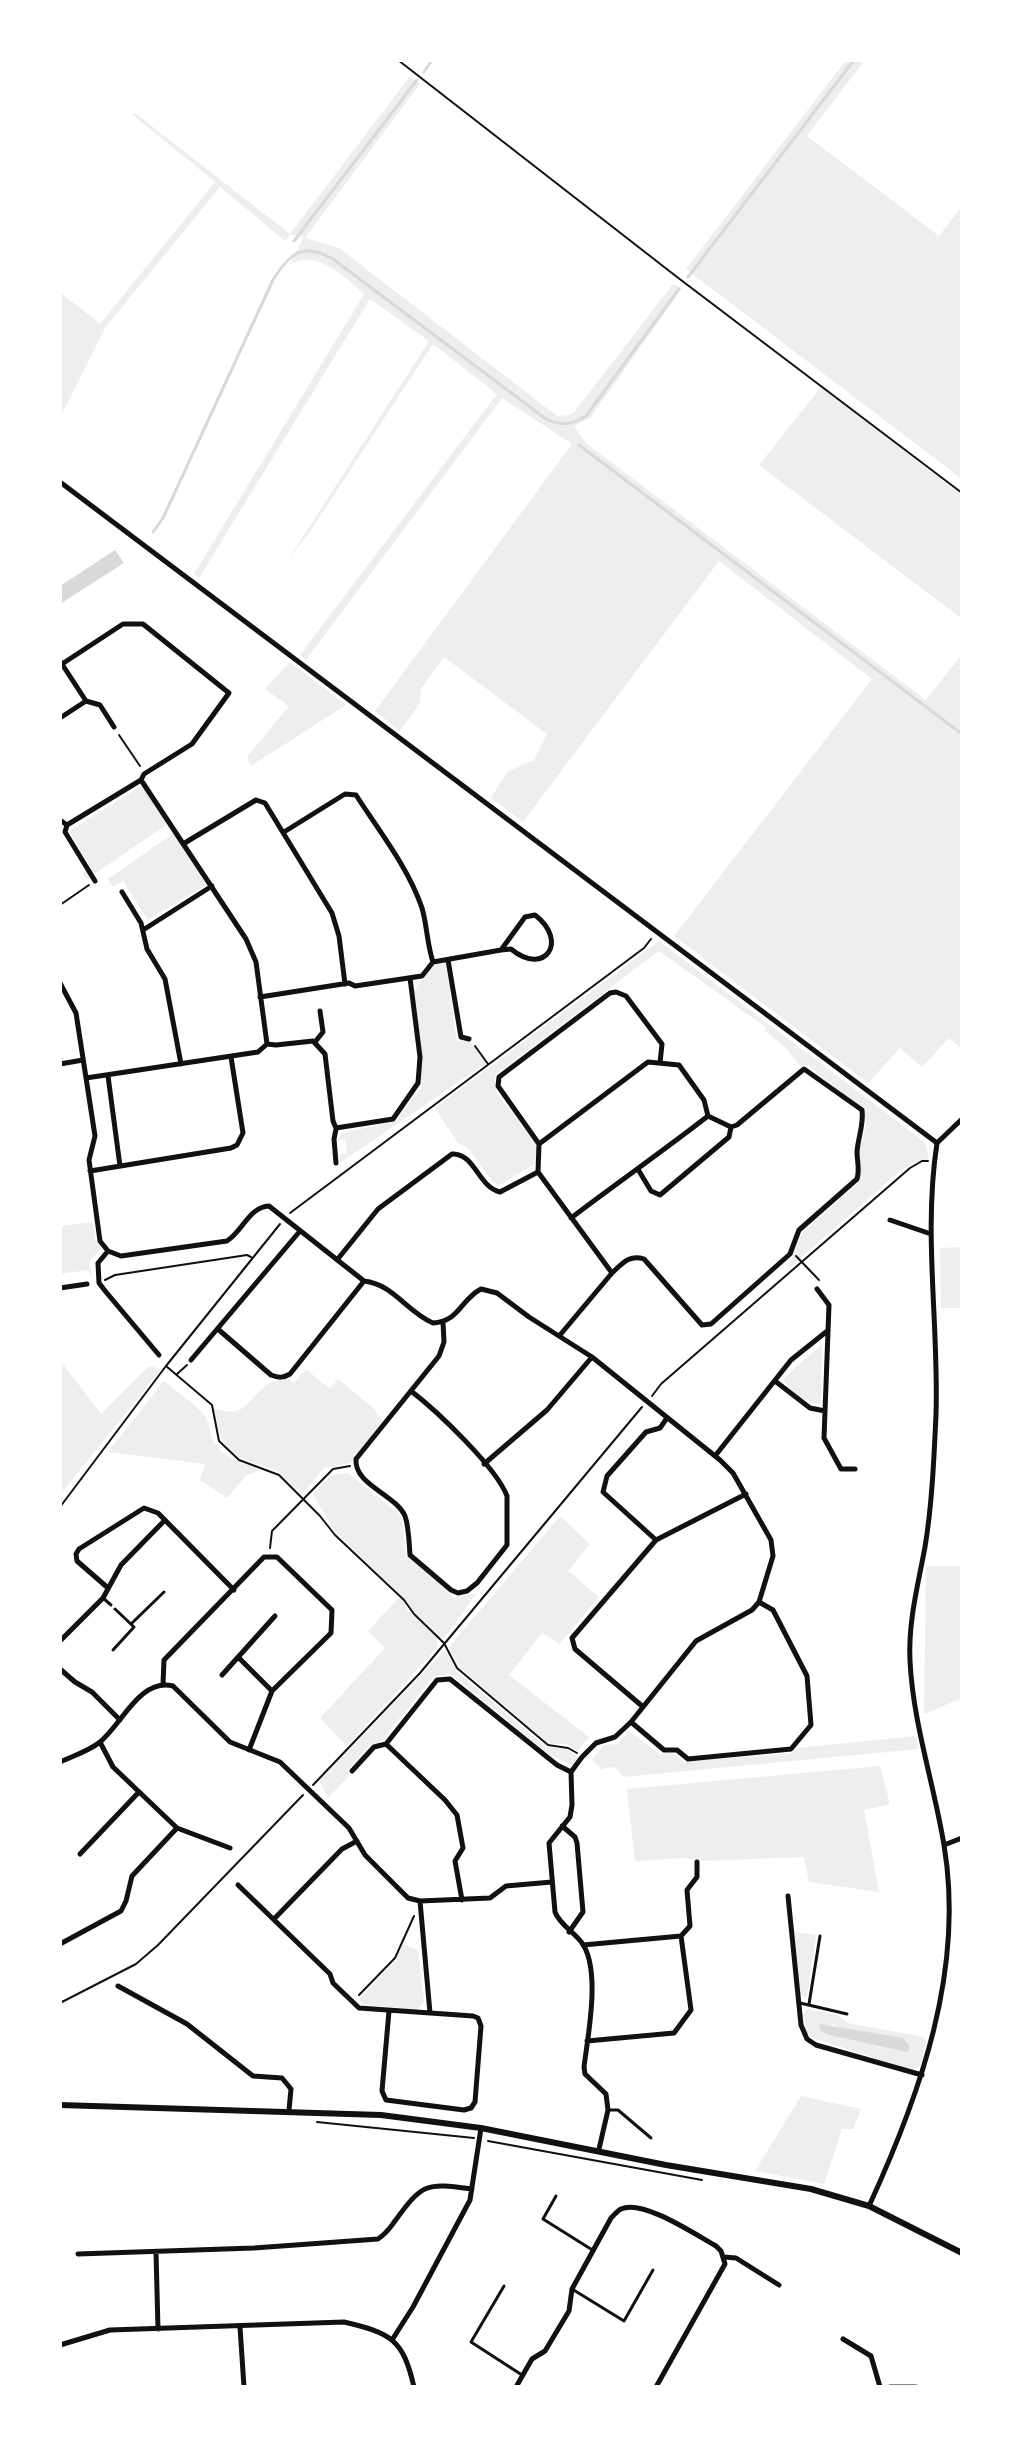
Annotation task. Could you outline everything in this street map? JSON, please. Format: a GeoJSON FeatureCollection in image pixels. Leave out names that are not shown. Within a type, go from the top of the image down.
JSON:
{"type":"FeatureCollection","features":[{"type":"Feature","properties":{"kind":"street"},"geometry":{"type":"LineString","coordinates":[[60,482],[937,1143]]}},
{"type":"Feature","properties":{"kind":"street"},"geometry":{"type":"LineString","coordinates":[[95,881],[65,832],[67,825],[192,744],[229,693],[143,624],[123,624],[61,662],[86,701],[100,705],[114,727]]}},
{"type":"Feature","properties":{"kind":"street"},"geometry":{"type":"LineString","coordinates":[[60,718],[86,701]]}},
{"type":"Feature","properties":{"kind":"street"},"geometry":{"type":"LineString","coordinates":[[143,777],[246,939],[256,962],[267,1044]]}},
{"type":"Feature","properties":{"kind":"street"},"geometry":{"type":"LineString","coordinates":[[284,832],[345,794],[356,795],[416,894],[423,911],[433,962]]}},
{"type":"Feature","properties":{"kind":"street"},"geometry":{"type":"LineString","coordinates":[[183,844],[256,800],[265,803],[332,913],[339,936],[345,984]]}},
{"type":"Feature","properties":{"kind":"street"},"geometry":{"type":"LineString","coordinates":[[60,820],[67,825]]}},
{"type":"Feature","properties":{"kind":"street"},"geometry":{"type":"LineString","coordinates":[[143,930],[212,886]]}},
{"type":"Feature","properties":{"kind":"street"},"geometry":{"type":"LineString","coordinates":[[122,892],[143,930],[147,949],[165,979],[181,1064]]}},
{"type":"Feature","properties":{"kind":"street"},"geometry":{"type":"LineString","coordinates":[[260,997],[422,976],[433,962],[501,950],[511,949],[522,959],[531,961],[547,954],[552,946],[552,936],[535,915],[525,917],[501,950]]}},
{"type":"Feature","properties":{"kind":"street"},"geometry":{"type":"LineString","coordinates":[[448,960],[461,1037],[469,1039]]}},
{"type":"Feature","properties":{"kind":"street"},"geometry":{"type":"LineString","coordinates":[[336,1128],[393,1119],[416,1089],[420,1057],[410,978]]}},
{"type":"Feature","properties":{"kind":"street"},"geometry":{"type":"LineString","coordinates":[[60,983],[76,1013],[95,1136],[90,1152],[90,1171],[100,1241],[108,1251],[121,1256],[227,1241],[262,1206],[274,1208],[364,1281],[377,1282],[433,1323],[451,1319],[474,1293],[490,1289],[592,1357],[715,1456],[733,1473],[771,1540],[773,1556],[759,1602],[752,1610],[696,1641],[631,1722],[615,1737],[596,1743],[582,1757],[571,1772],[570,1817],[549,1843],[555,1912],[559,1923],[583,1945],[593,1994],[585,2074],[606,2094],[608,2110],[599,2149]]}},
{"type":"Feature","properties":{"kind":"street"},"geometry":{"type":"LineString","coordinates":[[612,1273],[538,1172],[539,1144],[498,1086],[499,1077],[610,993],[616,992],[626,996],[662,1044],[660,1063]]}},
{"type":"Feature","properties":{"kind":"street"},"geometry":{"type":"LineString","coordinates":[[86,1078],[258,1052],[267,1044],[315,1042],[323,1032],[320,1011]]}},
{"type":"Feature","properties":{"kind":"street"},"geometry":{"type":"LineString","coordinates":[[315,1042],[325,1054],[336,1128],[336,1163]]}},
{"type":"Feature","properties":{"kind":"street"},"geometry":{"type":"LineString","coordinates":[[90,1171],[237,1145],[243,1133],[231,1057]]}},
{"type":"Feature","properties":{"kind":"street"},"geometry":{"type":"LineString","coordinates":[[60,1064],[83,1060]]}},
{"type":"Feature","properties":{"kind":"street"},"geometry":{"type":"LineString","coordinates":[[539,1144],[648,1062],[679,1065],[704,1100],[708,1116]]}},
{"type":"Feature","properties":{"kind":"street"},"geometry":{"type":"LineString","coordinates":[[560,1335],[612,1273],[628,1259],[637,1256],[644,1259],[702,1325],[711,1324],[792,1251],[799,1230],[857,1179],[860,1171],[857,1154],[862,1110],[804,1069],[737,1125],[731,1127],[708,1116]]}},
{"type":"Feature","properties":{"kind":"street"},"geometry":{"type":"LineString","coordinates":[[108,1076],[120,1166]]}},
{"type":"Feature","properties":{"kind":"street"},"geometry":{"type":"LineString","coordinates":[[571,1218],[625,1177],[639,1171],[708,1116]]}},
{"type":"Feature","properties":{"kind":"street"},"geometry":{"type":"LineString","coordinates":[[869,2206],[897,2144],[922,2075],[937,2017],[947,1939],[948,1876],[944,1845],[915,1705],[910,1661],[911,1621],[925,1544],[936,1412],[931,1188],[937,1143],[962,1119]]}},
{"type":"Feature","properties":{"kind":"street"},"geometry":{"type":"LineString","coordinates":[[639,1171],[655,1194],[665,1192],[729,1137],[731,1127]]}},
{"type":"Feature","properties":{"kind":"street"},"geometry":{"type":"LineString","coordinates":[[337,1260],[378,1209],[452,1154],[465,1157],[485,1185],[500,1192],[538,1172]]}},
{"type":"Feature","properties":{"kind":"street"},"geometry":{"type":"LineString","coordinates":[[890,1220],[931,1234]]}},
{"type":"Feature","properties":{"kind":"street"},"geometry":{"type":"LineString","coordinates":[[191,1360],[300,1231]]}},
{"type":"Feature","properties":{"kind":"street"},"geometry":{"type":"LineString","coordinates":[[108,1251],[98,1263],[99,1283],[159,1355]]}},
{"type":"Feature","properties":{"kind":"street"},"geometry":{"type":"LineString","coordinates":[[219,1330],[271,1375],[284,1377],[364,1281]]}},
{"type":"Feature","properties":{"kind":"street"},"geometry":{"type":"LineString","coordinates":[[60,1288],[87,1284]]}},
{"type":"Feature","properties":{"kind":"street"},"geometry":{"type":"LineString","coordinates":[[817,1289],[829,1305],[824,1438],[841,1469],[855,1469]]}},
{"type":"Feature","properties":{"kind":"street"},"geometry":{"type":"LineString","coordinates":[[411,1391],[436,1411],[484,1464],[507,1496],[509,1540],[477,1583],[467,1591],[458,1593],[451,1590],[410,1555],[405,1517],[396,1504],[359,1473],[355,1466],[356,1459],[439,1356],[444,1342],[443,1322]]}},
{"type":"Feature","properties":{"kind":"street"},"geometry":{"type":"LineString","coordinates":[[715,1456],[791,1360],[827,1331]]}},
{"type":"Feature","properties":{"kind":"street"},"geometry":{"type":"LineString","coordinates":[[484,1464],[547,1410],[592,1357]]}},
{"type":"Feature","properties":{"kind":"street"},"geometry":{"type":"LineString","coordinates":[[775,1381],[810,1408],[825,1411]]}},
{"type":"Feature","properties":{"kind":"street"},"geometry":{"type":"LineString","coordinates":[[656,1540],[603,1492],[607,1476],[646,1432],[660,1428],[667,1418]]}},
{"type":"Feature","properties":{"kind":"street"},"geometry":{"type":"LineString","coordinates":[[642,1706],[575,1649],[572,1638],[656,1540],[746,1494]]}},
{"type":"Feature","properties":{"kind":"street"},"geometry":{"type":"LineString","coordinates":[[108,1588],[77,1561],[76,1554],[79,1549],[144,1508],[158,1513],[234,1590]]}},
{"type":"Feature","properties":{"kind":"street"},"geometry":{"type":"LineString","coordinates":[[60,1641],[103,1598],[121,1565],[165,1520]]}},
{"type":"Feature","properties":{"kind":"street"},"geometry":{"type":"LineString","coordinates":[[163,1684],[164,1660],[264,1557],[277,1557],[332,1610],[331,1633],[272,1691],[249,1750]]}},
{"type":"Feature","properties":{"kind":"street"},"geometry":{"type":"LineString","coordinates":[[631,1722],[664,1750],[677,1750],[688,1759],[791,1749],[811,1725],[807,1676],[773,1610],[759,1602]]}},
{"type":"Feature","properties":{"kind":"street"},"geometry":{"type":"LineString","coordinates":[[222,1675],[275,1616]]}},
{"type":"Feature","properties":{"kind":"street"},"geometry":{"type":"LineString","coordinates":[[238,1657],[272,1691]]}},
{"type":"Feature","properties":{"kind":"street"},"geometry":{"type":"LineString","coordinates":[[60,1669],[92,1692],[120,1720]]}},
{"type":"Feature","properties":{"kind":"street"},"geometry":{"type":"LineString","coordinates":[[352,1771],[374,1747],[386,1744],[437,1680],[450,1679],[557,1765],[571,1772]]}},
{"type":"Feature","properties":{"kind":"street"},"geometry":{"type":"LineString","coordinates":[[60,1762],[100,1742],[148,1690],[163,1684],[173,1686],[230,1742],[280,1762],[349,1828],[365,1855],[408,1898],[420,1901],[490,1898],[506,1886],[552,1882]]}},
{"type":"Feature","properties":{"kind":"street"},"geometry":{"type":"LineString","coordinates":[[100,1742],[113,1767],[177,1828],[230,1848]]}},
{"type":"Feature","properties":{"kind":"street"},"geometry":{"type":"LineString","coordinates":[[386,1744],[457,1815],[463,1848],[455,1861],[462,1900]]}},
{"type":"Feature","properties":{"kind":"street"},"geometry":{"type":"LineString","coordinates":[[80,1854],[139,1792]]}},
{"type":"Feature","properties":{"kind":"street"},"geometry":{"type":"LineString","coordinates":[[562,1826],[575,1837],[577,1843],[583,1912],[569,1932]]}},
{"type":"Feature","properties":{"kind":"street"},"geometry":{"type":"LineString","coordinates":[[60,1944],[121,1911],[132,1876],[177,1828]]}},
{"type":"Feature","properties":{"kind":"street"},"geometry":{"type":"LineString","coordinates":[[944,1845],[962,1838]]}},
{"type":"Feature","properties":{"kind":"street"},"geometry":{"type":"LineString","coordinates":[[274,1919],[342,1849],[357,1841]]}},
{"type":"Feature","properties":{"kind":"street"},"geometry":{"type":"LineString","coordinates":[[583,1945],[681,1936],[690,1926],[687,1890],[697,1877],[697,1862]]}},
{"type":"Feature","properties":{"kind":"street"},"geometry":{"type":"LineString","coordinates":[[238,1885],[330,1974],[333,1983],[359,2008],[478,2018],[481,2026],[475,2102],[471,2108],[464,2110],[386,2100],[382,2091],[389,2011]]}},
{"type":"Feature","properties":{"kind":"street"},"geometry":{"type":"LineString","coordinates":[[788,1896],[802,2032],[816,2045],[922,2075]]}},
{"type":"Feature","properties":{"kind":"street"},"geometry":{"type":"LineString","coordinates":[[420,1901],[430,2013]]}},
{"type":"Feature","properties":{"kind":"street"},"geometry":{"type":"LineString","coordinates":[[587,2041],[674,2033],[691,2010],[681,1936]]}},
{"type":"Feature","properties":{"kind":"street"},"geometry":{"type":"LineString","coordinates":[[118,1986],[187,2024],[253,2076],[282,2078],[291,2089],[289,2110]]}},
{"type":"Feature","properties":{"kind":"street"},"geometry":{"type":"LineString","coordinates":[[60,2105],[381,2115],[481,2128],[599,2149],[666,2165],[811,2189],[869,2206],[962,2253]]}},
{"type":"Feature","properties":{"kind":"street"},"geometry":{"type":"LineString","coordinates":[[392,2340],[470,2200],[481,2128]]}},
{"type":"Feature","properties":{"kind":"street"},"geometry":{"type":"LineString","coordinates":[[78,2254],[378,2239],[389,2233],[416,2194],[425,2188],[434,2184],[472,2189]]}},
{"type":"Feature","properties":{"kind":"street"},"geometry":{"type":"LineString","coordinates":[[516,2387],[532,2359],[545,2351],[569,2311],[572,2289],[611,2218],[621,2209],[635,2208],[662,2216],[703,2238],[716,2246],[724,2257],[723,2269],[656,2387]]}},
{"type":"Feature","properties":{"kind":"street"},"geometry":{"type":"LineString","coordinates":[[156,2252],[158,2329]]}},
{"type":"Feature","properties":{"kind":"street"},"geometry":{"type":"LineString","coordinates":[[724,2257],[736,2258],[779,2285]]}},
{"type":"Feature","properties":{"kind":"street"},"geometry":{"type":"LineString","coordinates":[[60,2345],[110,2330],[344,2322],[374,2329],[403,2350],[414,2387]]}},
{"type":"Feature","properties":{"kind":"street"},"geometry":{"type":"LineString","coordinates":[[240,2327],[244,2387]]}},
{"type":"Feature","properties":{"kind":"street"},"geometry":{"type":"LineString","coordinates":[[843,2339],[871,2356],[880,2387]]}},
{"type":"Feature","properties":{"kind":"street"},"geometry":{"type":"LineString","coordinates":[[890,2387],[916,2387]]}},
{"type":"Feature","properties":{"kind":"lane"},"geometry":{"type":"LineString","coordinates":[[131,1624],[164,1592]]}},
{"type":"Feature","properties":{"kind":"lane"},"geometry":{"type":"LineString","coordinates":[[103,1598],[134,1627],[113,1650]]}},
{"type":"Feature","properties":{"kind":"lane"},"geometry":{"type":"LineString","coordinates":[[809,2004],[820,1936]]}},
{"type":"Feature","properties":{"kind":"lane"},"geometry":{"type":"LineString","coordinates":[[798,2003],[847,2014]]}},
{"type":"Feature","properties":{"kind":"lane"},"geometry":{"type":"LineString","coordinates":[[608,2110],[618,2110],[651,2138]]}},
{"type":"Feature","properties":{"kind":"lane"},"geometry":{"type":"LineString","coordinates":[[556,2196],[543,2219],[594,2251]]}},
{"type":"Feature","properties":{"kind":"lane"},"geometry":{"type":"LineString","coordinates":[[572,2289],[624,2321],[653,2270]]}},
{"type":"Feature","properties":{"kind":"lane"},"geometry":{"type":"LineString","coordinates":[[504,2286],[471,2342],[522,2375]]}},
{"type":"Feature","properties":{"kind":"path"},"geometry":{"type":"LineString","coordinates":[[398,60],[962,493]]}},
{"type":"Feature","properties":{"kind":"path"},"geometry":{"type":"LineString","coordinates":[[114,727],[143,777]]}},
{"type":"Feature","properties":{"kind":"path"},"geometry":{"type":"LineString","coordinates":[[60,905],[95,881]]}},
{"type":"Feature","properties":{"kind":"path"},"geometry":{"type":"LineString","coordinates":[[60,1507],[166,1366],[295,1207],[644,948],[656,932]]}},
{"type":"Feature","properties":{"kind":"path"},"geometry":{"type":"LineString","coordinates":[[469,1039],[489,1065]]}},
{"type":"Feature","properties":{"kind":"path"},"geometry":{"type":"LineString","coordinates":[[792,1251],[823,1284],[817,1289]]}},
{"type":"Feature","properties":{"kind":"path"},"geometry":{"type":"LineString","coordinates":[[99,1283],[115,1275],[247,1255],[253,1258]]}},
{"type":"Feature","properties":{"kind":"path"},"geometry":{"type":"LineString","coordinates":[[702,1325],[703,1333],[710,1341]]}},
{"type":"Feature","properties":{"kind":"path"},"geometry":{"type":"LineString","coordinates":[[177,1375],[191,1360]]}},
{"type":"Feature","properties":{"kind":"path"},"geometry":{"type":"LineString","coordinates":[[166,1366],[212,1405],[219,1441],[239,1460],[279,1475],[444,1643],[457,1668],[548,1745],[570,1749],[582,1757]]}},
{"type":"Feature","properties":{"kind":"path"},"geometry":{"type":"LineString","coordinates":[[270,1557],[272,1531],[333,1469],[355,1466]]}},
{"type":"Feature","properties":{"kind":"path"},"geometry":{"type":"LineString","coordinates":[[60,2003],[136,1964],[309,1789]]}},
{"type":"Feature","properties":{"kind":"path"},"geometry":{"type":"LineString","coordinates":[[352,2002],[395,1958],[415,1915],[421,1914]]}},
{"type":"Feature","properties":{"kind":"path"},"geometry":{"type":"LineString","coordinates":[[318,2122],[479,2139],[657,2173],[711,2180]]}},
{"type":"Feature","properties":{"kind":"shaded area"},"geometry":{"type":"Polygon","coordinates":[[[846,60],[865,60],[807,136],[939,236],[962,206],[962,479],[686,269],[846,60]]]}},
{"type":"Feature","properties":{"kind":"shaded area"},"geometry":{"type":"Polygon","coordinates":[[[410,76],[420,84],[305,238],[339,248],[557,416],[570,415],[575,411],[673,284],[682,288],[591,417],[574,426],[587,444],[926,700],[962,654],[961,1048],[949,1038],[922,1067],[900,1048],[868,1083],[674,936],[872,679],[719,561],[523,822],[491,798],[507,772],[534,760],[547,734],[444,657],[421,689],[420,703],[400,731],[375,711],[572,444],[502,398],[306,660],[300,655],[497,394],[433,344],[288,560],[429,341],[370,299],[199,578],[194,574],[364,294],[339,273],[319,262],[299,261],[289,265],[304,237],[290,235],[285,241],[220,187],[105,328],[60,418],[60,292],[100,324],[215,182],[133,115],[135,113],[290,234],[410,76]]]}},
{"type":"Feature","properties":{"kind":"shaded area"},"geometry":{"type":"Polygon","coordinates":[[[821,387],[962,496],[962,619],[759,465],[821,387]]]}},
{"type":"Feature","properties":{"kind":"shaded area"},"geometry":{"type":"Polygon","coordinates":[[[115,550],[124,563],[60,604],[60,586],[115,550]]]}},
{"type":"Feature","properties":{"kind":"shaded area"},"geometry":{"type":"Polygon","coordinates":[[[290,662],[346,705],[251,766],[247,757],[289,706],[265,689],[290,662]]]}},
{"type":"Feature","properties":{"kind":"shaded area"},"geometry":{"type":"Polygon","coordinates":[[[143,785],[168,824],[87,879],[83,873],[91,868],[69,831],[143,785]]]}},
{"type":"Feature","properties":{"kind":"shaded area"},"geometry":{"type":"Polygon","coordinates":[[[174,833],[206,885],[148,920],[123,881],[113,887],[108,879],[174,833]]]}},
{"type":"Feature","properties":{"kind":"shaded area"},"geometry":{"type":"Polygon","coordinates":[[[659,941],[925,1143],[929,1156],[927,1160],[913,1163],[900,1171],[787,1270],[802,1233],[857,1184],[858,1155],[866,1125],[864,1115],[856,1104],[808,1065],[800,1066],[786,1048],[765,1031],[767,1028],[659,951],[495,1075],[495,1088],[499,1096],[538,1147],[535,1164],[498,1186],[469,1149],[458,1143],[435,1108],[659,941]]]}},
{"type":"Feature","properties":{"kind":"shaded area"},"geometry":{"type":"Polygon","coordinates":[[[446,962],[457,1041],[470,1041],[486,1063],[340,1163],[339,1155],[347,1153],[345,1139],[338,1140],[342,1133],[396,1121],[422,1087],[414,991],[434,965],[446,962]]]}},
{"type":"Feature","properties":{"kind":"shaded area"},"geometry":{"type":"Polygon","coordinates":[[[93,1222],[95,1239],[102,1248],[90,1260],[92,1278],[88,1270],[60,1274],[60,1226],[93,1222]]]}},
{"type":"Feature","properties":{"kind":"shaded area"},"geometry":{"type":"Polygon","coordinates":[[[962,1247],[962,1308],[941,1308],[940,1248],[962,1247]]]}},
{"type":"Feature","properties":{"kind":"shaded area"},"geometry":{"type":"Polygon","coordinates":[[[822,1344],[820,1404],[799,1396],[783,1379],[822,1344]]]}},
{"type":"Feature","properties":{"kind":"shaded area"},"geometry":{"type":"Polygon","coordinates":[[[60,1360],[101,1414],[149,1366],[161,1369],[60,1495],[60,1360]]]}},
{"type":"Feature","properties":{"kind":"shaded area"},"geometry":{"type":"Polygon","coordinates":[[[306,1369],[330,1389],[338,1379],[373,1408],[383,1421],[351,1463],[324,1468],[303,1494],[277,1471],[239,1457],[222,1442],[211,1407],[223,1411],[239,1410],[270,1383],[287,1378],[294,1383],[306,1369]]]}},
{"type":"Feature","properties":{"kind":"shaded area"},"geometry":{"type":"Polygon","coordinates":[[[164,1381],[204,1415],[212,1439],[221,1451],[260,1470],[246,1476],[227,1498],[200,1480],[205,1464],[108,1452],[164,1381]]]}},
{"type":"Feature","properties":{"kind":"shaded area"},"geometry":{"type":"Polygon","coordinates":[[[348,1473],[398,1513],[402,1519],[406,1555],[454,1598],[477,1593],[445,1637],[441,1638],[403,1597],[407,1610],[438,1638],[437,1648],[347,1746],[320,1718],[385,1648],[368,1631],[401,1595],[336,1533],[313,1494],[331,1475],[348,1473]]]}},
{"type":"Feature","properties":{"kind":"shaded area"},"geometry":{"type":"Polygon","coordinates":[[[560,1516],[590,1544],[568,1571],[599,1597],[560,1644],[542,1633],[509,1675],[589,1737],[578,1751],[567,1744],[549,1744],[459,1667],[449,1647],[560,1516]]]}},
{"type":"Feature","properties":{"kind":"shaded area"},"geometry":{"type":"Polygon","coordinates":[[[926,1566],[962,1566],[962,1698],[924,1714],[926,1566]]]}},
{"type":"Feature","properties":{"kind":"shaded area"},"geometry":{"type":"Polygon","coordinates":[[[445,1650],[456,1671],[546,1747],[566,1749],[578,1757],[572,1765],[550,1755],[451,1674],[434,1676],[381,1741],[372,1743],[347,1771],[350,1775],[328,1798],[319,1781],[445,1650]]]}},
{"type":"Feature","properties":{"kind":"shaded area"},"geometry":{"type":"Polygon","coordinates":[[[629,1731],[660,1754],[671,1753],[685,1762],[792,1753],[797,1748],[916,1736],[919,1749],[623,1777],[616,1768],[602,1770],[592,1759],[604,1745],[617,1744],[629,1731]]]}},
{"type":"Feature","properties":{"kind":"shaded area"},"geometry":{"type":"Polygon","coordinates":[[[880,1766],[890,1804],[864,1810],[879,1892],[809,1882],[804,1857],[635,1861],[627,1789],[880,1766]]]}},
{"type":"Feature","properties":{"kind":"shaded area"},"geometry":{"type":"Polygon","coordinates":[[[795,1932],[816,1935],[805,1998],[800,1994],[795,1932]]]}},
{"type":"Feature","properties":{"kind":"shaded area"},"geometry":{"type":"Polygon","coordinates":[[[403,1944],[418,1950],[424,2002],[417,2010],[361,2004],[360,1999],[396,1960],[403,1944]]]}},
{"type":"Feature","properties":{"kind":"shaded area"},"geometry":{"type":"Polygon","coordinates":[[[806,2009],[835,2014],[848,2023],[924,2037],[926,2042],[920,2066],[912,2070],[813,2038],[805,2031],[803,2015],[806,2009]],[[832,2024],[825,2033],[905,2052],[909,2045],[903,2038],[842,2029],[832,2024]]]}},
{"type":"Feature","properties":{"kind":"shaded area"},"geometry":{"type":"Polygon","coordinates":[[[819,2024],[903,2038],[909,2050],[906,2052],[830,2035],[821,2031],[819,2024]]]}},
{"type":"Feature","properties":{"kind":"shaded area"},"geometry":{"type":"Polygon","coordinates":[[[801,2096],[861,2109],[853,2129],[842,2129],[824,2184],[755,2171],[801,2096]]]}},
{"type":"Feature","properties":{"kind":"waterway"},"geometry":{"type":"LineString","coordinates":[[424,72],[432,60]]}},
{"type":"Feature","properties":{"kind":"waterway"},"geometry":{"type":"LineString","coordinates":[[688,277],[854,60]]}},
{"type":"Feature","properties":{"kind":"waterway"},"geometry":{"type":"LineString","coordinates":[[294,241],[417,80]]}},
{"type":"Feature","properties":{"kind":"waterway"},"geometry":{"type":"LineString","coordinates":[[153,532],[163,518],[273,280],[285,263],[298,253],[313,251],[333,259],[546,419],[562,424],[586,416],[679,289]]}},
{"type":"Feature","properties":{"kind":"waterway"},"geometry":{"type":"LineString","coordinates":[[579,445],[962,734]]}}]}
